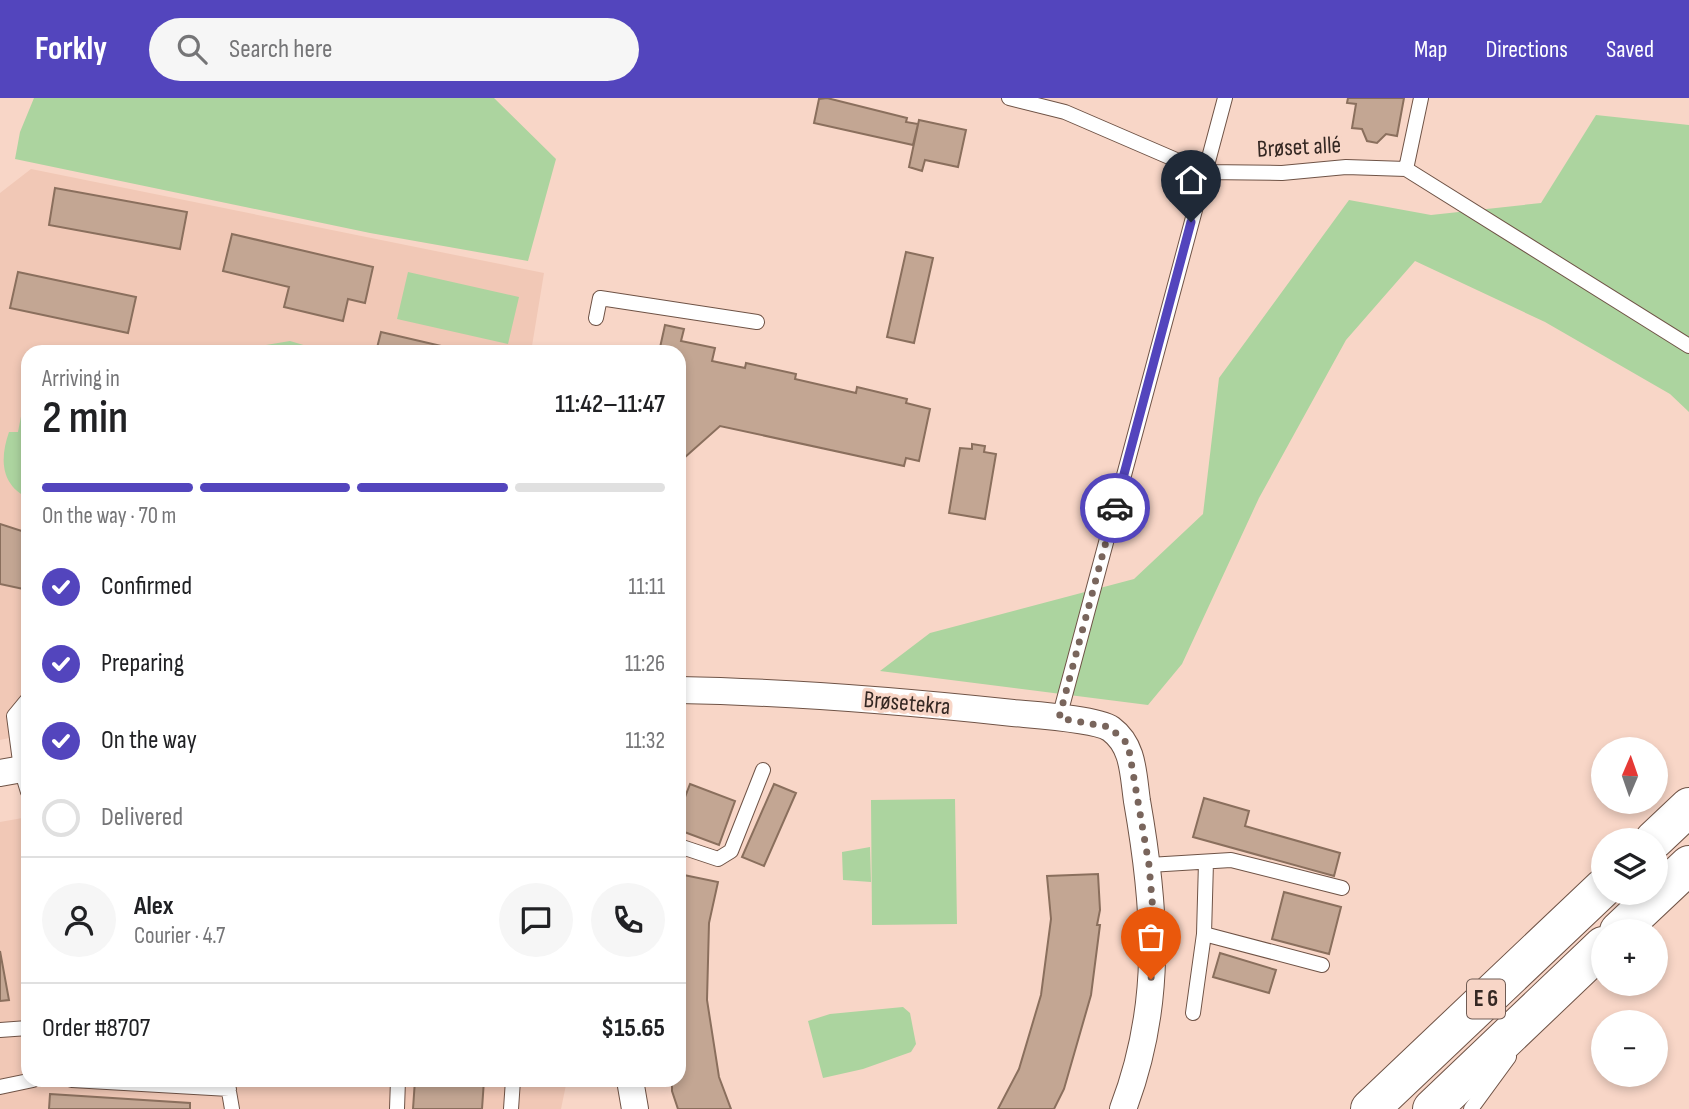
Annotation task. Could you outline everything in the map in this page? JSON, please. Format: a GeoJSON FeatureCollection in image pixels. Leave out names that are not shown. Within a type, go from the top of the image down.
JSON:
{"type":"FeatureCollection","features":[{"type":"Feature","properties":{"kind":"highway"},"geometry":{"type":"LineString","coordinates":[[1667,828],[1689,807]]}},
{"type":"Feature","properties":{"kind":"highway"},"geometry":{"type":"LineString","coordinates":[[1632,919],[1689,864]]}},
{"type":"Feature","properties":{"kind":"highway","name":"E 6"},"geometry":{"type":"LineString","coordinates":[[1370,1109],[1591,899]]}},
{"type":"Feature","properties":{"kind":"highway","name":"E 6"},"geometry":{"type":"LineString","coordinates":[[1432,1109],[1591,958]]}},
{"type":"Feature","properties":{"kind":"street","name":"Brøsetekra"},"geometry":{"type":"LineString","coordinates":[[686,691],[795,692],[1059,718],[1109,727],[1128,744],[1149,865]]}},
{"type":"Feature","properties":{"kind":"street"},"geometry":{"type":"LineString","coordinates":[[1123,1109],[1148,1024],[1155,934],[1149,865]]}},
{"type":"Feature","properties":{"kind":"street"},"geometry":{"type":"LineString","coordinates":[[631,1087],[635,1109]]}},
{"type":"Feature","properties":{"kind":"lane","name":"Brøset allé"},"geometry":{"type":"LineString","coordinates":[[1009,98],[1065,112],[1204,172],[1282,173],[1346,167],[1406,169]]}},
{"type":"Feature","properties":{"kind":"lane"},"geometry":{"type":"LineString","coordinates":[[1059,718],[1225,98]]}},
{"type":"Feature","properties":{"kind":"lane"},"geometry":{"type":"LineString","coordinates":[[1421,98],[1406,169],[1689,346]]}},
{"type":"Feature","properties":{"kind":"lane"},"geometry":{"type":"LineString","coordinates":[[596,318],[600,298],[757,322]]}},
{"type":"Feature","properties":{"kind":"lane"},"geometry":{"type":"LineString","coordinates":[[19,776],[14,716],[21,708]]}},
{"type":"Feature","properties":{"kind":"lane"},"geometry":{"type":"LineString","coordinates":[[686,848],[718,859],[731,851],[762,769]]}},
{"type":"Feature","properties":{"kind":"lane"},"geometry":{"type":"LineString","coordinates":[[1149,865],[1231,860],[1342,888]]}},
{"type":"Feature","properties":{"kind":"lane"},"geometry":{"type":"LineString","coordinates":[[1193,1013],[1204,934],[1206,862]]}},
{"type":"Feature","properties":{"kind":"lane"},"geometry":{"type":"LineString","coordinates":[[1204,934],[1322,965]]}},
{"type":"Feature","properties":{"kind":"lane"},"geometry":{"type":"LineString","coordinates":[[1471,1109],[1549,998]]}},
{"type":"Feature","properties":{"kind":"lane"},"geometry":{"type":"LineString","coordinates":[[0,1030],[21,1028]]}},
{"type":"Feature","properties":{"kind":"lane"},"geometry":{"type":"LineString","coordinates":[[0,1087],[21,1083]]}},
{"type":"Feature","properties":{"kind":"lane"},"geometry":{"type":"LineString","coordinates":[[228,1087],[232,1109]]}},
{"type":"Feature","properties":{"kind":"lane"},"geometry":{"type":"LineString","coordinates":[[397,1109],[398,1087]]}},
{"type":"Feature","properties":{"kind":"lane"},"geometry":{"type":"LineString","coordinates":[[511,1109],[513,1087]]}},
{"type":"Feature","properties":{"kind":"shaded area"},"geometry":{"type":"Polygon","coordinates":[[[31,169],[544,273],[532,345],[21,345],[21,736],[0,740],[0,193],[31,169]]]}},
{"type":"Feature","properties":{"kind":"shaded area"},"geometry":{"type":"Polygon","coordinates":[[[21,818],[21,1087],[566,1087],[561,1109],[0,1109],[0,822],[21,818]]]}},
{"type":"Feature","properties":{"kind":"green space"},"geometry":{"type":"Polygon","coordinates":[[[34,98],[494,98],[556,159],[528,261],[370,233],[15,159],[20,132],[34,98]]]}},
{"type":"Feature","properties":{"kind":"green space"},"geometry":{"type":"Polygon","coordinates":[[[1596,115],[1689,125],[1689,412],[1670,394],[1545,322],[1415,261],[1346,340],[1259,498],[1182,664],[1148,705],[880,671],[930,633],[1134,579],[1203,514],[1219,378],[1349,200],[1431,215],[1541,203],[1596,115]]]}},
{"type":"Feature","properties":{"kind":"green space"},"geometry":{"type":"Polygon","coordinates":[[[408,272],[519,297],[508,344],[397,319],[408,272]]]}},
{"type":"Feature","properties":{"kind":"green space"},"geometry":{"type":"Polygon","coordinates":[[[290,341],[303,345],[266,345],[290,341]]]}},
{"type":"Feature","properties":{"kind":"green space"},"geometry":{"type":"Polygon","coordinates":[[[21,416],[21,493],[7,478],[4,461],[9,432],[18,432],[21,416]]]}},
{"type":"Feature","properties":{"kind":"green space"},"geometry":{"type":"Polygon","coordinates":[[[955,799],[957,924],[872,925],[871,800],[955,799]]]}},
{"type":"Feature","properties":{"kind":"green space"},"geometry":{"type":"Polygon","coordinates":[[[870,847],[871,882],[843,880],[842,852],[870,847]]]}},
{"type":"Feature","properties":{"kind":"green space"},"geometry":{"type":"Polygon","coordinates":[[[903,1007],[910,1013],[916,1044],[911,1052],[863,1069],[823,1078],[808,1021],[830,1014],[903,1007]]]}},
{"type":"Feature","properties":{"kind":"building"},"geometry":{"type":"Polygon","coordinates":[[[827,98],[907,118],[906,122],[918,124],[913,145],[814,123],[819,99],[827,98]]]}},
{"type":"Feature","properties":{"kind":"building"},"geometry":{"type":"Polygon","coordinates":[[[1348,98],[1404,98],[1397,136],[1386,134],[1377,143],[1367,141],[1362,129],[1352,128],[1356,104],[1347,103],[1348,98]]]}},
{"type":"Feature","properties":{"kind":"building"},"geometry":{"type":"Polygon","coordinates":[[[919,120],[966,130],[958,167],[925,160],[922,171],[909,167],[919,120]]]}},
{"type":"Feature","properties":{"kind":"building"},"geometry":{"type":"Polygon","coordinates":[[[55,188],[187,212],[180,249],[49,225],[55,188]]]}},
{"type":"Feature","properties":{"kind":"building"},"geometry":{"type":"Polygon","coordinates":[[[232,234],[373,267],[365,303],[348,299],[343,321],[284,307],[289,287],[223,271],[232,234]]]}},
{"type":"Feature","properties":{"kind":"building"},"geometry":{"type":"Polygon","coordinates":[[[906,252],[933,258],[914,343],[887,337],[906,252]]]}},
{"type":"Feature","properties":{"kind":"building"},"geometry":{"type":"Polygon","coordinates":[[[18,272],[136,297],[128,333],[10,308],[18,272]]]}},
{"type":"Feature","properties":{"kind":"building"},"geometry":{"type":"Polygon","coordinates":[[[665,325],[684,329],[681,341],[715,348],[712,361],[745,368],[746,363],[796,374],[795,379],[856,393],[857,387],[907,399],[906,403],[930,409],[919,461],[906,458],[904,466],[720,426],[686,456],[686,345],[661,345],[665,325]]]}},
{"type":"Feature","properties":{"kind":"building"},"geometry":{"type":"Polygon","coordinates":[[[381,332],[437,345],[378,345],[381,332]]]}},
{"type":"Feature","properties":{"kind":"building"},"geometry":{"type":"Polygon","coordinates":[[[972,444],[985,446],[984,452],[996,454],[985,519],[949,513],[960,448],[972,449],[972,444]]]}},
{"type":"Feature","properties":{"kind":"building"},"geometry":{"type":"Polygon","coordinates":[[[0,524],[21,531],[21,588],[0,584],[0,524]]]}},
{"type":"Feature","properties":{"kind":"building"},"geometry":{"type":"Polygon","coordinates":[[[690,784],[735,801],[719,845],[686,833],[686,795],[690,784]]]}},
{"type":"Feature","properties":{"kind":"building"},"geometry":{"type":"Polygon","coordinates":[[[774,784],[796,793],[764,866],[742,857],[774,784]]]}},
{"type":"Feature","properties":{"kind":"building"},"geometry":{"type":"Polygon","coordinates":[[[1204,798],[1249,811],[1245,826],[1340,853],[1334,876],[1193,837],[1204,798]]]}},
{"type":"Feature","properties":{"kind":"building"},"geometry":{"type":"Polygon","coordinates":[[[1098,874],[1100,910],[1097,925],[1100,925],[1091,995],[1064,1089],[1054,1109],[998,1109],[1019,1069],[1041,995],[1051,919],[1047,876],[1098,874]]]}},
{"type":"Feature","properties":{"kind":"building"},"geometry":{"type":"Polygon","coordinates":[[[686,875],[718,882],[709,923],[707,1000],[719,1077],[731,1109],[678,1109],[672,1087],[686,1087],[686,875]]]}},
{"type":"Feature","properties":{"kind":"building"},"geometry":{"type":"Polygon","coordinates":[[[1284,892],[1341,907],[1329,954],[1272,939],[1284,892]]]}},
{"type":"Feature","properties":{"kind":"building"},"geometry":{"type":"Polygon","coordinates":[[[0,951],[9,1000],[0,1001],[0,951]]]}},
{"type":"Feature","properties":{"kind":"building"},"geometry":{"type":"Polygon","coordinates":[[[1220,953],[1276,970],[1269,993],[1213,977],[1220,953]]]}},
{"type":"Feature","properties":{"kind":"building"},"geometry":{"type":"Polygon","coordinates":[[[415,1087],[484,1087],[482,1109],[413,1109],[415,1087]]]}},
{"type":"Feature","properties":{"kind":"building"},"geometry":{"type":"Polygon","coordinates":[[[50,1094],[190,1103],[190,1109],[49,1109],[50,1094]]]}},
{"type":"Feature","properties":{"kind":"way so far"},"geometry":{"type":"LineString","coordinates":[[1115,508],[1059,718],[1109,727],[1128,744],[1149,865],[1155,934],[1151,979]]}},
{"type":"Feature","properties":{"kind":"route"},"geometry":{"type":"LineString","coordinates":[[1115,508],[1191,222]]}}]}
